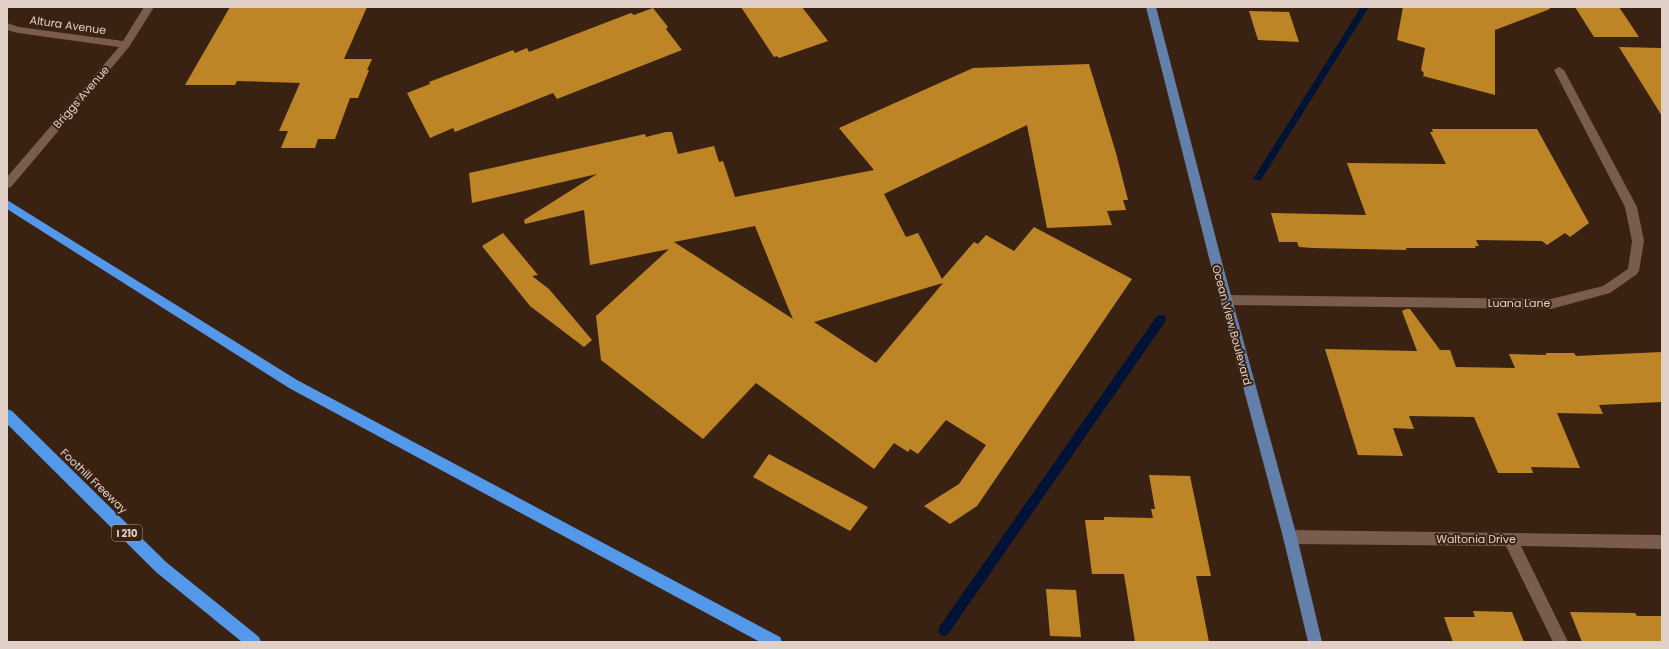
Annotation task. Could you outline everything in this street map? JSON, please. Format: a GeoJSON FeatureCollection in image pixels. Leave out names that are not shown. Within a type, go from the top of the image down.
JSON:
{"type":"FeatureCollection","features":[{"type":"Feature","properties":{"kind":"highway"},"geometry":{"type":"LineString","coordinates":[[7,204],[293,384],[775,642]]}},
{"type":"Feature","properties":{"kind":"highway","name":"Foothill Freeway"},"geometry":{"type":"LineString","coordinates":[[7,416],[161,567],[254,642]]}},
{"type":"Feature","properties":{"kind":"main road","name":"Ocean View Boulevard"},"geometry":{"type":"LineString","coordinates":[[1151,7],[1226,300],[1290,537],[1315,642]]}},
{"type":"Feature","properties":{"kind":"street","name":"Briggs Avenue"},"geometry":{"type":"LineString","coordinates":[[7,184],[126,45],[150,7]]}},
{"type":"Feature","properties":{"kind":"street","name":"Altura Avenue"},"geometry":{"type":"LineString","coordinates":[[7,26],[18,30],[126,45]]}},
{"type":"Feature","properties":{"kind":"street","name":"Luana Lane"},"geometry":{"type":"LineString","coordinates":[[1226,300],[1551,304],[1606,290],[1633,271],[1638,241],[1631,206],[1559,70]]}},
{"type":"Feature","properties":{"kind":"street","name":"Waltonia Drive"},"geometry":{"type":"LineString","coordinates":[[1290,537],[1662,542]]}},
{"type":"Feature","properties":{"kind":"street"},"geometry":{"type":"LineString","coordinates":[[1510,539],[1560,642]]}},
{"type":"Feature","properties":{"kind":"building"},"geometry":{"type":"Polygon","coordinates":[[[230,7],[367,7],[344,59],[372,59],[358,98],[350,98],[335,139],[318,139],[315,148],[281,148],[288,131],[279,131],[300,83],[237,81],[235,85],[185,85],[230,7]]]}},
{"type":"Feature","properties":{"kind":"building"},"geometry":{"type":"Polygon","coordinates":[[[741,7],[802,7],[828,41],[779,58],[777,56],[774,57],[741,7]]]}},
{"type":"Feature","properties":{"kind":"building"},"geometry":{"type":"Polygon","coordinates":[[[1403,7],[1549,7],[1550,9],[1495,30],[1495,95],[1423,76],[1424,73],[1421,70],[1425,48],[1397,40],[1403,7]]]}},
{"type":"Feature","properties":{"kind":"building"},"geometry":{"type":"Polygon","coordinates":[[[1575,7],[1619,7],[1639,37],[1594,37],[1575,7]]]}},
{"type":"Feature","properties":{"kind":"building"},"geometry":{"type":"Polygon","coordinates":[[[653,8],[668,27],[666,29],[682,50],[557,99],[553,93],[455,132],[453,128],[430,138],[407,93],[430,84],[429,82],[513,50],[515,53],[527,48],[529,52],[631,13],[634,15],[653,8]]]}},
{"type":"Feature","properties":{"kind":"building"},"geometry":{"type":"Polygon","coordinates":[[[1249,11],[1289,12],[1299,42],[1258,40],[1249,11]]]}},
{"type":"Feature","properties":{"kind":"building"},"geometry":{"type":"Polygon","coordinates":[[[1619,47],[1662,48],[1662,116],[1619,47]]]}},
{"type":"Feature","properties":{"kind":"building"},"geometry":{"type":"Polygon","coordinates":[[[1089,64],[1116,153],[1128,200],[1123,200],[1126,210],[1107,211],[1112,225],[1047,228],[1027,125],[884,194],[906,237],[918,233],[942,279],[974,242],[978,244],[986,235],[1014,251],[1034,227],[1132,279],[977,506],[950,524],[924,506],[959,484],[986,445],[946,420],[918,454],[910,449],[908,452],[894,443],[874,469],[756,383],[703,439],[601,360],[596,316],[669,249],[590,265],[584,210],[525,224],[524,220],[597,174],[472,203],[469,173],[645,134],[646,137],[666,132],[672,132],[678,154],[714,146],[719,162],[723,161],[735,197],[874,170],[839,128],[973,68],[1089,64]],[[755,226],[674,242],[793,319],[787,305],[755,226]],[[943,283],[936,285],[814,322],[876,363],[943,283]]]}},
{"type":"Feature","properties":{"kind":"building"},"geometry":{"type":"Polygon","coordinates":[[[1432,129],[1537,129],[1589,223],[1570,237],[1565,233],[1547,245],[1542,241],[1476,240],[1479,246],[1475,246],[1476,248],[1406,248],[1406,250],[1313,248],[1299,247],[1297,242],[1279,242],[1271,213],[1366,215],[1347,163],[1446,164],[1430,132],[1433,132],[1432,129]]]}},
{"type":"Feature","properties":{"kind":"building"},"geometry":{"type":"Polygon","coordinates":[[[503,233],[538,275],[532,276],[549,289],[592,340],[584,347],[530,306],[482,246],[503,233]]]}},
{"type":"Feature","properties":{"kind":"building"},"geometry":{"type":"Polygon","coordinates":[[[1410,309],[1440,350],[1450,350],[1456,367],[1515,368],[1509,354],[1546,355],[1546,353],[1574,353],[1576,356],[1662,352],[1662,402],[1599,405],[1603,414],[1557,413],[1580,468],[1531,467],[1533,473],[1498,473],[1474,417],[1409,416],[1414,429],[1393,428],[1403,456],[1358,455],[1325,349],[1417,351],[1402,311],[1410,309]]]}},
{"type":"Feature","properties":{"kind":"building"},"geometry":{"type":"Polygon","coordinates":[[[769,454],[868,507],[850,531],[753,477],[769,454]]]}},
{"type":"Feature","properties":{"kind":"building"},"geometry":{"type":"Polygon","coordinates":[[[1149,475],[1190,476],[1211,576],[1196,576],[1209,642],[1135,642],[1124,574],[1092,574],[1085,520],[1104,520],[1104,517],[1153,518],[1151,509],[1155,509],[1149,475]]]}},
{"type":"Feature","properties":{"kind":"building"},"geometry":{"type":"Polygon","coordinates":[[[1046,589],[1076,590],[1081,637],[1050,636],[1046,589]]]}},
{"type":"Feature","properties":{"kind":"building"},"geometry":{"type":"Polygon","coordinates":[[[1473,611],[1512,612],[1524,642],[1453,642],[1444,617],[1475,617],[1473,611]]]}},
{"type":"Feature","properties":{"kind":"building"},"geometry":{"type":"Polygon","coordinates":[[[1570,612],[1635,613],[1637,616],[1662,616],[1662,642],[1582,642],[1570,612]]]}},
{"type":"Feature","properties":{"kind":"waterway"},"geometry":{"type":"LineString","coordinates":[[1258,178],[1365,7]]}},
{"type":"Feature","properties":{"kind":"waterway"},"geometry":{"type":"LineString","coordinates":[[944,630],[1161,319]]}}]}
